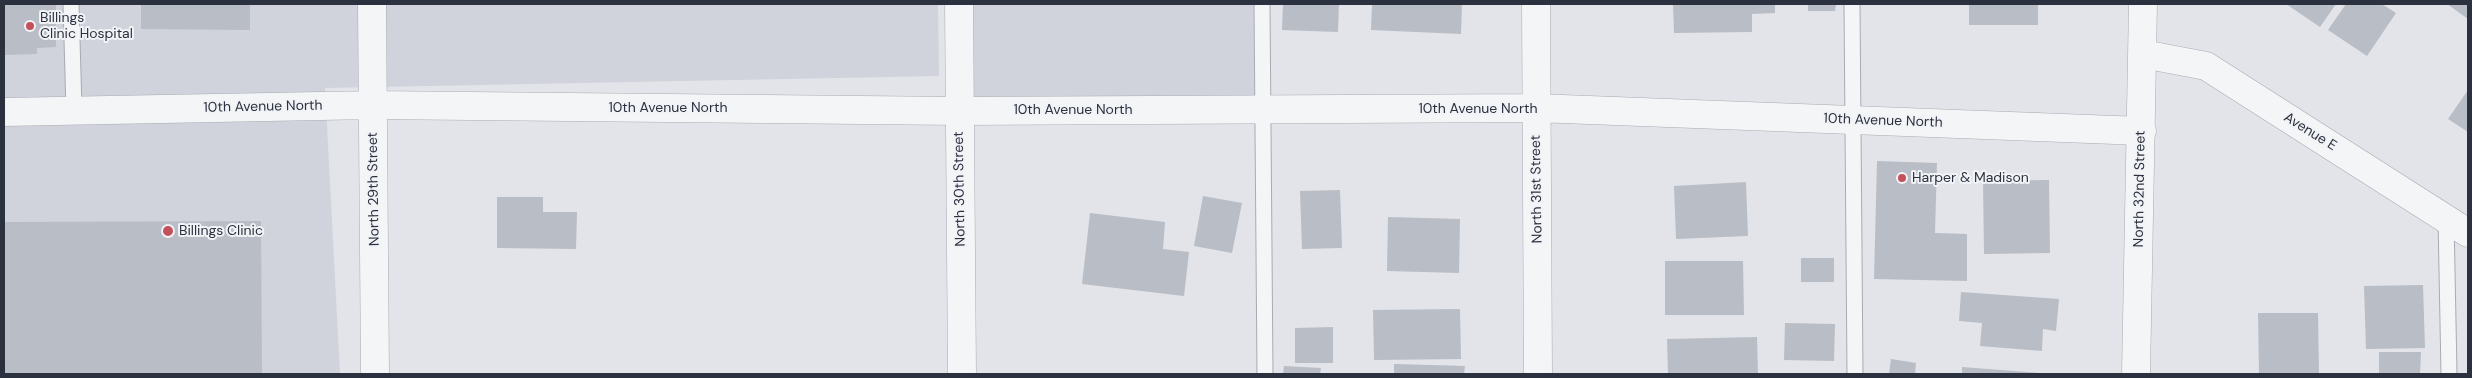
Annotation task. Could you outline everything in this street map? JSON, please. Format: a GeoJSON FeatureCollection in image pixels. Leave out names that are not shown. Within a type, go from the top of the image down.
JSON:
{"type":"FeatureCollection","features":[{"type":"Feature","properties":{"kind":"street","name":"North 29th Street"},"geometry":{"type":"LineString","coordinates":[[372,4],[375,374]]}},
{"type":"Feature","properties":{"kind":"street","name":"North 30th Street"},"geometry":{"type":"LineString","coordinates":[[959,4],[962,374]]}},
{"type":"Feature","properties":{"kind":"street","name":"North 31st Street"},"geometry":{"type":"LineString","coordinates":[[1536,4],[1538,374]]}},
{"type":"Feature","properties":{"kind":"street","name":"North 32nd Street"},"geometry":{"type":"LineString","coordinates":[[2136,374],[2143,4]]}},
{"type":"Feature","properties":{"kind":"street","name":"Avenue E"},"geometry":{"type":"LineString","coordinates":[[2142,54],[2206,66],[2457,225]]}},
{"type":"Feature","properties":{"kind":"street","name":"10th Avenue North"},"geometry":{"type":"LineString","coordinates":[[4,112],[373,105],[959,111],[1536,108],[2142,131]]}},
{"type":"Feature","properties":{"kind":"lane"},"geometry":{"type":"LineString","coordinates":[[71,4],[74,110]]}},
{"type":"Feature","properties":{"kind":"lane"},"geometry":{"type":"LineString","coordinates":[[1262,4],[1265,374]]}},
{"type":"Feature","properties":{"kind":"lane"},"geometry":{"type":"LineString","coordinates":[[1852,4],[1856,374]]}},
{"type":"Feature","properties":{"kind":"lane"},"geometry":{"type":"LineString","coordinates":[[2449,374],[2457,225]]}},
{"type":"Feature","properties":{"kind":"shaded area","name":"Billings Clinic"},"geometry":{"type":"Polygon","coordinates":[[[4,4],[938,4],[939,76],[325,88],[340,374],[4,374],[4,4]]]}},
{"type":"Feature","properties":{"kind":"shaded area"},"geometry":{"type":"Polygon","coordinates":[[[959,4],[1262,4],[1263,110],[959,111],[959,4]]]}},
{"type":"Feature","properties":{"kind":"building","name":"Billings Clinic Hospital"},"geometry":{"type":"Polygon","coordinates":[[[4,4],[56,4],[56,47],[37,48],[37,54],[4,55],[4,4]]]}},
{"type":"Feature","properties":{"kind":"building"},"geometry":{"type":"Polygon","coordinates":[[[141,4],[250,4],[250,30],[141,29],[141,4]]]}},
{"type":"Feature","properties":{"kind":"building"},"geometry":{"type":"Polygon","coordinates":[[[1283,4],[1339,4],[1338,32],[1282,30],[1283,4]]]}},
{"type":"Feature","properties":{"kind":"building"},"geometry":{"type":"Polygon","coordinates":[[[1372,4],[1462,4],[1461,34],[1371,30],[1372,4]]]}},
{"type":"Feature","properties":{"kind":"building"},"geometry":{"type":"Polygon","coordinates":[[[1673,4],[1775,4],[1775,13],[1752,14],[1752,32],[1674,33],[1673,4]]]}},
{"type":"Feature","properties":{"kind":"building"},"geometry":{"type":"Polygon","coordinates":[[[1808,4],[1836,4],[1835,11],[1808,11],[1808,4]]]}},
{"type":"Feature","properties":{"kind":"building"},"geometry":{"type":"Polygon","coordinates":[[[1969,4],[2038,4],[2038,25],[1969,25],[1969,4]]]}},
{"type":"Feature","properties":{"kind":"building"},"geometry":{"type":"Polygon","coordinates":[[[2286,4],[2336,4],[2320,27],[2286,4]]]}},
{"type":"Feature","properties":{"kind":"building"},"geometry":{"type":"Polygon","coordinates":[[[2346,4],[2382,4],[2396,13],[2367,56],[2328,30],[2346,4]]]}},
{"type":"Feature","properties":{"kind":"building"},"geometry":{"type":"Polygon","coordinates":[[[2447,4],[2468,4],[2468,19],[2447,4]]]}},
{"type":"Feature","properties":{"kind":"building"},"geometry":{"type":"Polygon","coordinates":[[[2468,90],[2468,132],[2448,119],[2468,90]]]}},
{"type":"Feature","properties":{"kind":"building"},"geometry":{"type":"Polygon","coordinates":[[[1877,161],[1937,163],[1935,233],[1967,234],[1967,281],[1874,279],[1877,161]]]}},
{"type":"Feature","properties":{"kind":"building"},"geometry":{"type":"Polygon","coordinates":[[[2049,180],[2050,253],[1984,254],[1983,181],[2049,180]]]}},
{"type":"Feature","properties":{"kind":"building"},"geometry":{"type":"Polygon","coordinates":[[[1746,182],[1748,236],[1676,239],[1674,186],[1746,182]]]}},
{"type":"Feature","properties":{"kind":"building"},"geometry":{"type":"Polygon","coordinates":[[[1340,190],[1342,248],[1302,249],[1300,191],[1340,190]]]}},
{"type":"Feature","properties":{"kind":"building"},"geometry":{"type":"Polygon","coordinates":[[[1203,196],[1242,203],[1232,253],[1194,246],[1203,196]]]}},
{"type":"Feature","properties":{"kind":"building"},"geometry":{"type":"Polygon","coordinates":[[[497,197],[543,197],[543,212],[577,212],[576,249],[497,248],[497,197]]]}},
{"type":"Feature","properties":{"kind":"building"},"geometry":{"type":"Polygon","coordinates":[[[1090,213],[1165,222],[1163,249],[1189,252],[1184,296],[1082,284],[1090,213]]]}},
{"type":"Feature","properties":{"kind":"building"},"geometry":{"type":"Polygon","coordinates":[[[1388,217],[1460,219],[1459,273],[1387,271],[1388,217]]]}},
{"type":"Feature","properties":{"kind":"building"},"geometry":{"type":"Polygon","coordinates":[[[261,221],[262,374],[4,374],[4,222],[261,221]]]}},
{"type":"Feature","properties":{"kind":"building"},"geometry":{"type":"Polygon","coordinates":[[[1801,258],[1834,258],[1834,282],[1801,282],[1801,258]]]}},
{"type":"Feature","properties":{"kind":"building"},"geometry":{"type":"Polygon","coordinates":[[[1665,261],[1743,261],[1744,315],[1665,315],[1665,261]]]}},
{"type":"Feature","properties":{"kind":"building"},"geometry":{"type":"Polygon","coordinates":[[[2423,285],[2425,348],[2366,349],[2364,286],[2423,285]]]}},
{"type":"Feature","properties":{"kind":"building"},"geometry":{"type":"Polygon","coordinates":[[[1961,292],[2059,299],[2056,331],[2043,329],[2042,351],[1980,346],[1982,323],[1959,321],[1961,292]]]}},
{"type":"Feature","properties":{"kind":"building"},"geometry":{"type":"Polygon","coordinates":[[[1460,309],[1461,359],[1374,360],[1373,310],[1460,309]]]}},
{"type":"Feature","properties":{"kind":"building"},"geometry":{"type":"Polygon","coordinates":[[[2258,313],[2318,313],[2319,374],[2259,374],[2258,313]]]}},
{"type":"Feature","properties":{"kind":"building"},"geometry":{"type":"Polygon","coordinates":[[[1785,323],[1835,324],[1834,361],[1784,360],[1785,323]]]}},
{"type":"Feature","properties":{"kind":"building"},"geometry":{"type":"Polygon","coordinates":[[[1333,327],[1333,363],[1295,363],[1295,328],[1333,327]]]}},
{"type":"Feature","properties":{"kind":"building"},"geometry":{"type":"Polygon","coordinates":[[[1757,337],[1758,374],[1668,374],[1667,339],[1757,337]]]}},
{"type":"Feature","properties":{"kind":"building"},"geometry":{"type":"Polygon","coordinates":[[[2379,352],[2421,352],[2420,374],[2379,374],[2379,352]]]}},
{"type":"Feature","properties":{"kind":"building"},"geometry":{"type":"Polygon","coordinates":[[[1891,359],[1916,363],[1915,374],[1889,374],[1891,359]]]}},
{"type":"Feature","properties":{"kind":"building"},"geometry":{"type":"Polygon","coordinates":[[[1394,364],[1465,366],[1464,374],[1394,374],[1394,364]]]}},
{"type":"Feature","properties":{"kind":"building"},"geometry":{"type":"Polygon","coordinates":[[[1284,366],[1321,368],[1320,374],[1283,374],[1284,366]]]}},
{"type":"Feature","properties":{"kind":"building"},"geometry":{"type":"Polygon","coordinates":[[[1962,367],[2040,373],[2040,374],[1962,374],[1962,367]]]}},
{"type":"Feature","properties":{"kind":"place","name":"Billings Clinic Hospital"},"geometry":{"type":"Point","coordinates":[30,26]}},
{"type":"Feature","properties":{"kind":"place","name":"Harper & Madison"},"geometry":{"type":"Point","coordinates":[1902,178]}},
{"type":"Feature","properties":{"kind":"place","name":"Billings Clinic"},"geometry":{"type":"Point","coordinates":[168,231]}}]}
